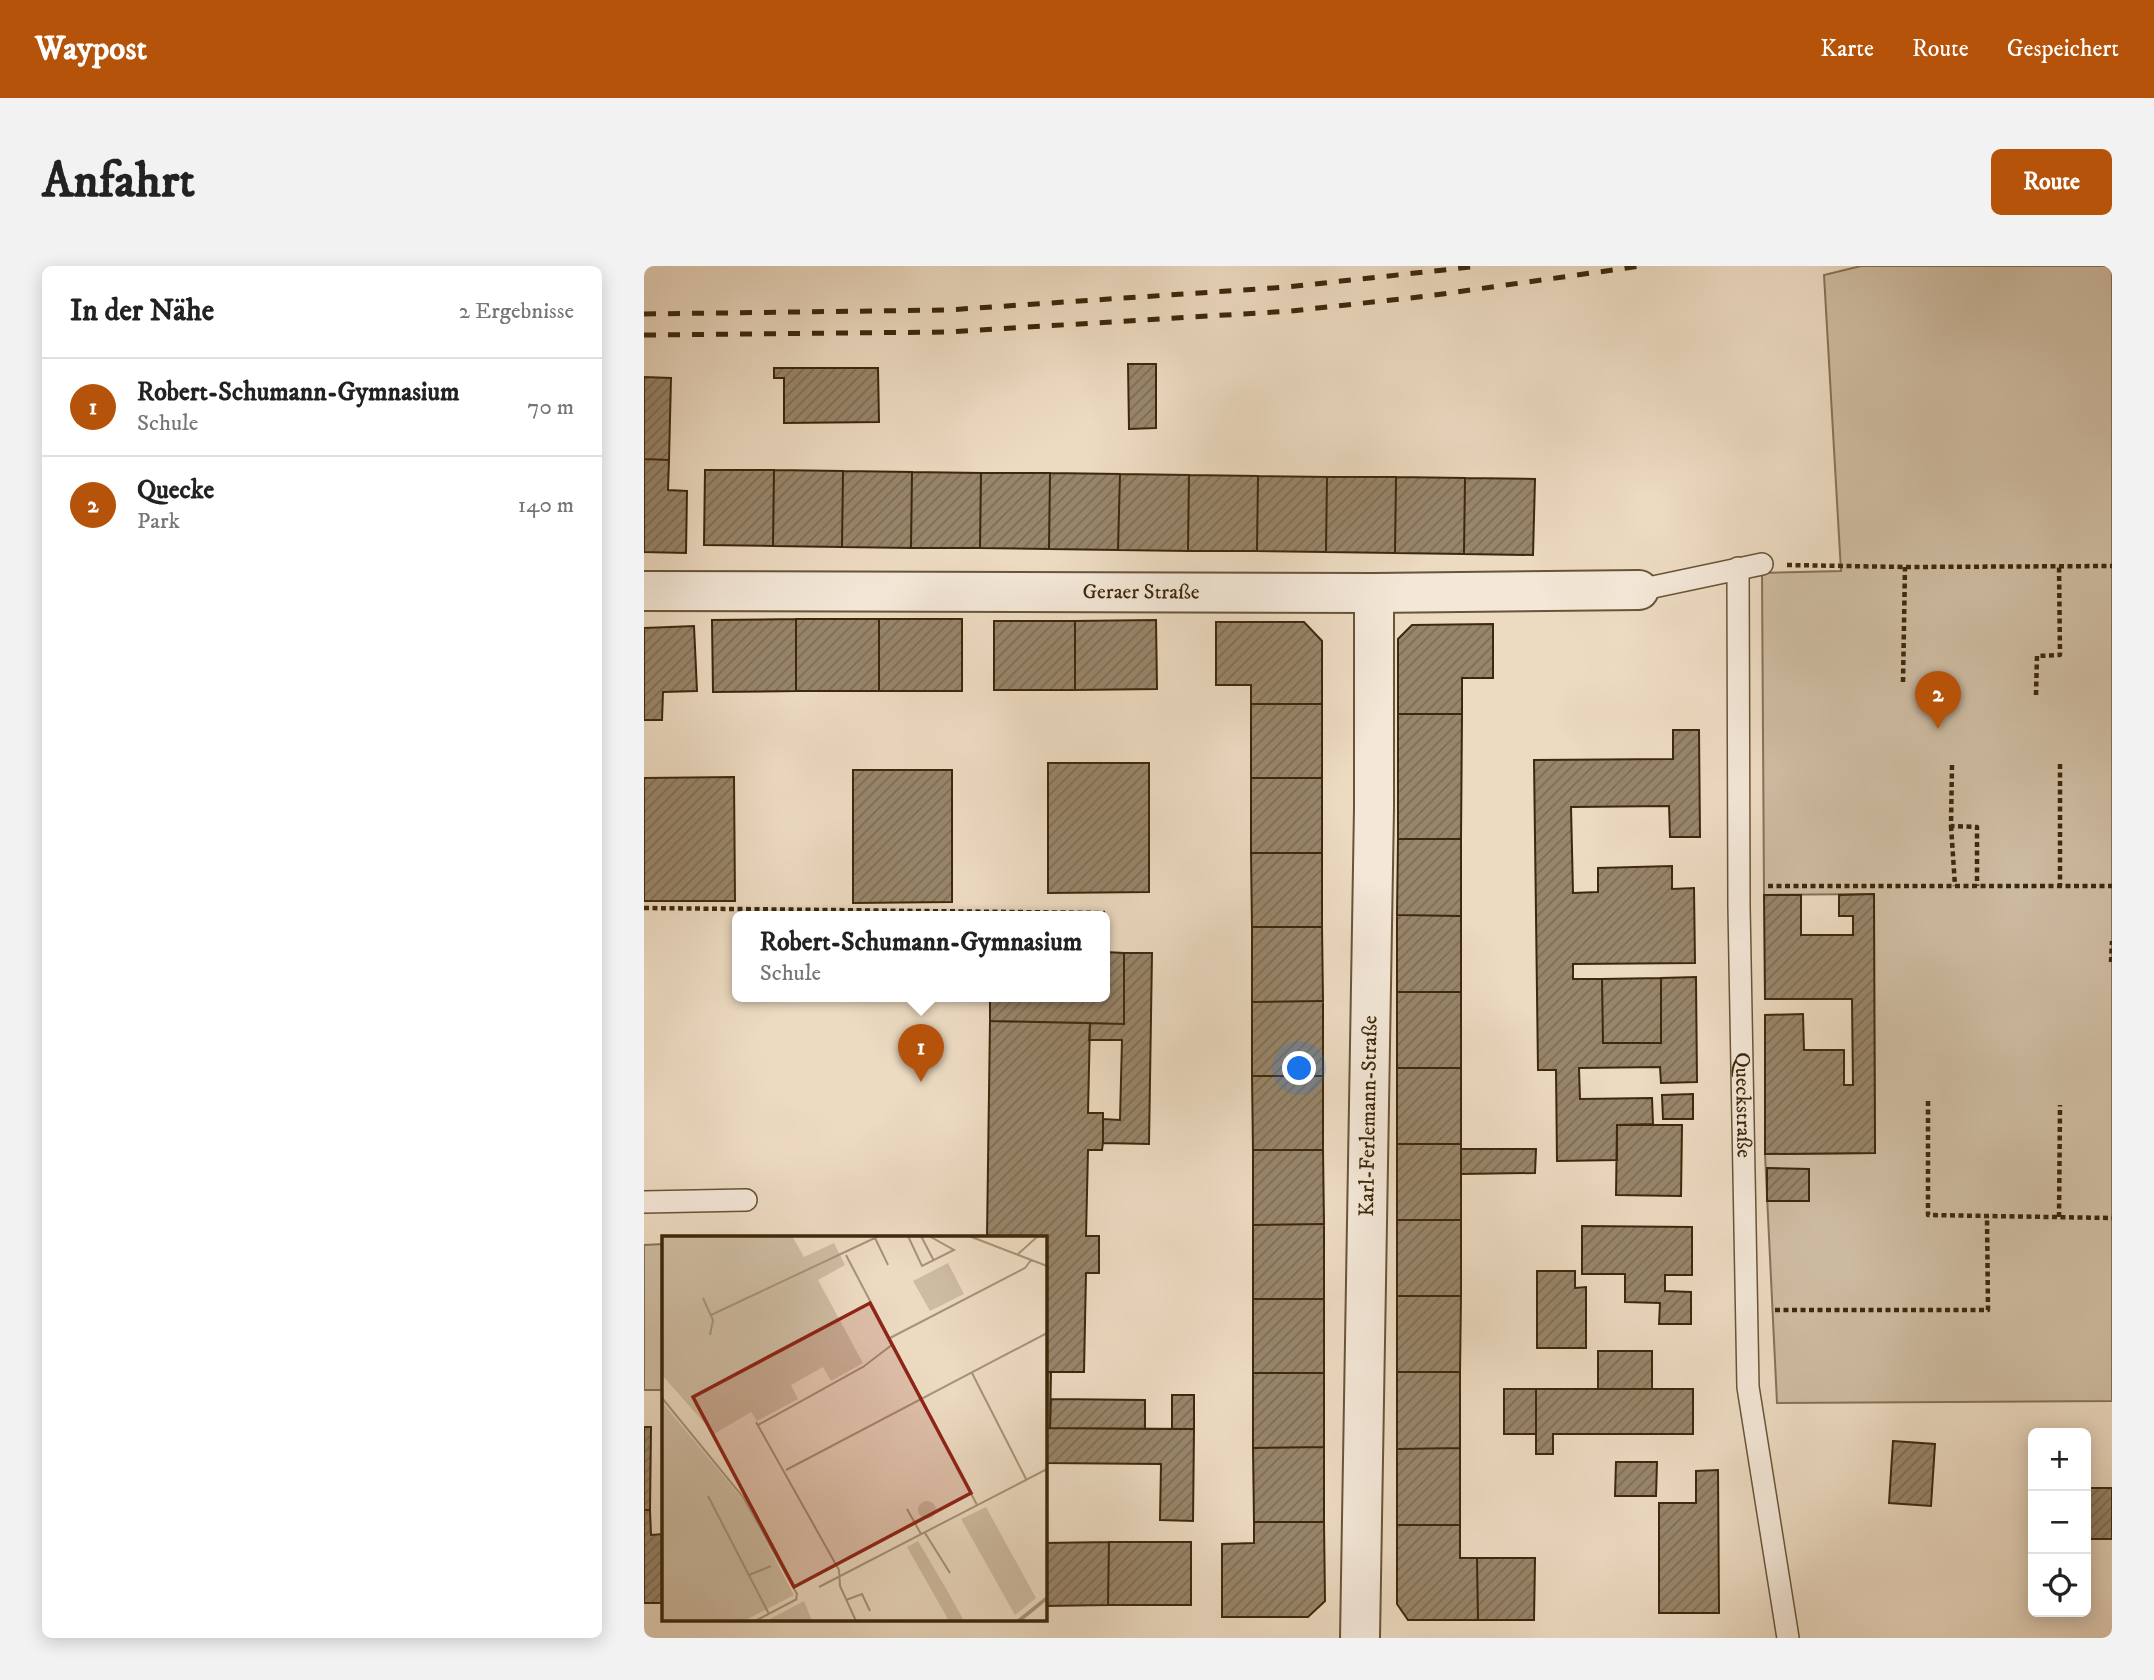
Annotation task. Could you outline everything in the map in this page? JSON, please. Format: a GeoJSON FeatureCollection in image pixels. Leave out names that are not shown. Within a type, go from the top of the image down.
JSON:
{"type":"FeatureCollection","features":[{"type":"Feature","properties":{"kind":"street","name":"Geraer Straße"},"geometry":{"type":"LineString","coordinates":[[644,591],[1374,593],[1639,590]]}},
{"type":"Feature","properties":{"kind":"street","name":"Karl-Ferlemann-Straße"},"geometry":{"type":"LineString","coordinates":[[1360,1638],[1374,808],[1374,593]]}},
{"type":"Feature","properties":{"kind":"lane"},"geometry":{"type":"LineString","coordinates":[[1639,590],[1762,564]]}},
{"type":"Feature","properties":{"kind":"lane","name":"Queckstraße"},"geometry":{"type":"LineString","coordinates":[[1738,568],[1739,886],[1748,1387],[1788,1638]]}},
{"type":"Feature","properties":{"kind":"lane"},"geometry":{"type":"LineString","coordinates":[[644,1202],[746,1200]]}},
{"type":"Feature","properties":{"kind":"path"},"geometry":{"type":"LineString","coordinates":[[1762,564],[1905,567],[2112,566]]}},
{"type":"Feature","properties":{"kind":"path"},"geometry":{"type":"LineString","coordinates":[[2036,695],[2036,656],[2060,655],[2059,566]]}},
{"type":"Feature","properties":{"kind":"path"},"geometry":{"type":"LineString","coordinates":[[1903,682],[1905,567]]}},
{"type":"Feature","properties":{"kind":"path"},"geometry":{"type":"LineString","coordinates":[[2060,764],[2060,886]]}},
{"type":"Feature","properties":{"kind":"path"},"geometry":{"type":"LineString","coordinates":[[1952,765],[1951,826],[1955,886]]}},
{"type":"Feature","properties":{"kind":"path"},"geometry":{"type":"LineString","coordinates":[[1951,826],[1977,827],[1977,886]]}},
{"type":"Feature","properties":{"kind":"path"},"geometry":{"type":"LineString","coordinates":[[1739,886],[2112,886]]}},
{"type":"Feature","properties":{"kind":"path"},"geometry":{"type":"LineString","coordinates":[[644,908],[921,911]]}},
{"type":"Feature","properties":{"kind":"path"},"geometry":{"type":"LineString","coordinates":[[2111,962],[2112,941]]}},
{"type":"Feature","properties":{"kind":"path"},"geometry":{"type":"LineString","coordinates":[[1928,1101],[1928,1215],[2112,1218]]}},
{"type":"Feature","properties":{"kind":"path"},"geometry":{"type":"LineString","coordinates":[[2059,1217],[2060,1105]]}},
{"type":"Feature","properties":{"kind":"path"},"geometry":{"type":"LineString","coordinates":[[1772,1310],[1988,1310],[1987,1216]]}},
{"type":"Feature","properties":{"kind":"shaded area"},"geometry":{"type":"Polygon","coordinates":[[[1861,266],[2112,266],[2112,1401],[1777,1403],[1765,1154],[1875,1153],[1873,894],[1764,895],[1762,573],[1841,571],[1824,275],[1861,266]]]}},
{"type":"Feature","properties":{"kind":"shaded area"},"geometry":{"type":"Polygon","coordinates":[[[662,1244],[662,1390],[644,1390],[644,1245],[662,1244]]]}},
{"type":"Feature","properties":{"kind":"building"},"geometry":{"type":"Polygon","coordinates":[[[1128,364],[1156,364],[1156,428],[1129,429],[1128,364]]]}},
{"type":"Feature","properties":{"kind":"building"},"geometry":{"type":"Polygon","coordinates":[[[774,368],[878,368],[879,422],[784,423],[784,378],[774,378],[774,368]]]}},
{"type":"Feature","properties":{"kind":"building"},"geometry":{"type":"Polygon","coordinates":[[[644,377],[671,378],[669,460],[644,459],[644,377]]]}},
{"type":"Feature","properties":{"kind":"building"},"geometry":{"type":"Polygon","coordinates":[[[644,459],[669,460],[668,490],[687,491],[686,553],[644,552],[644,459]]]}},
{"type":"Feature","properties":{"kind":"building"},"geometry":{"type":"Polygon","coordinates":[[[705,470],[774,470],[773,546],[704,545],[705,470]]]}},
{"type":"Feature","properties":{"kind":"building"},"geometry":{"type":"Polygon","coordinates":[[[774,470],[843,471],[842,547],[773,546],[774,470]]]}},
{"type":"Feature","properties":{"kind":"building"},"geometry":{"type":"Polygon","coordinates":[[[843,471],[912,472],[911,548],[842,547],[843,471]]]}},
{"type":"Feature","properties":{"kind":"building"},"geometry":{"type":"Polygon","coordinates":[[[912,472],[981,473],[980,548],[911,548],[912,472]]]}},
{"type":"Feature","properties":{"kind":"building"},"geometry":{"type":"Polygon","coordinates":[[[981,473],[1050,473],[1049,549],[980,548],[981,473]]]}},
{"type":"Feature","properties":{"kind":"building"},"geometry":{"type":"Polygon","coordinates":[[[1050,473],[1120,474],[1118,550],[1049,549],[1050,473]]]}},
{"type":"Feature","properties":{"kind":"building"},"geometry":{"type":"Polygon","coordinates":[[[1120,474],[1189,475],[1188,551],[1118,550],[1120,474]]]}},
{"type":"Feature","properties":{"kind":"building"},"geometry":{"type":"Polygon","coordinates":[[[1189,475],[1258,476],[1257,551],[1188,551],[1189,475]]]}},
{"type":"Feature","properties":{"kind":"building"},"geometry":{"type":"Polygon","coordinates":[[[1258,476],[1327,477],[1326,552],[1257,551],[1258,476]]]}},
{"type":"Feature","properties":{"kind":"building"},"geometry":{"type":"Polygon","coordinates":[[[1327,477],[1396,477],[1395,553],[1326,552],[1327,477]]]}},
{"type":"Feature","properties":{"kind":"building"},"geometry":{"type":"Polygon","coordinates":[[[1396,477],[1465,478],[1464,554],[1395,553],[1396,477]]]}},
{"type":"Feature","properties":{"kind":"building"},"geometry":{"type":"Polygon","coordinates":[[[1465,478],[1535,479],[1533,555],[1464,554],[1465,478]]]}},
{"type":"Feature","properties":{"kind":"building"},"geometry":{"type":"Polygon","coordinates":[[[796,619],[879,619],[879,691],[796,691],[796,619]]]}},
{"type":"Feature","properties":{"kind":"building"},"geometry":{"type":"Polygon","coordinates":[[[796,619],[796,691],[713,692],[712,620],[796,619]]]}},
{"type":"Feature","properties":{"kind":"building"},"geometry":{"type":"Polygon","coordinates":[[[879,619],[962,619],[962,691],[879,691],[879,619]]]}},
{"type":"Feature","properties":{"kind":"building"},"geometry":{"type":"Polygon","coordinates":[[[1156,620],[1157,689],[1075,690],[1075,621],[1156,620]]]}},
{"type":"Feature","properties":{"kind":"building"},"geometry":{"type":"Polygon","coordinates":[[[994,621],[1075,621],[1075,690],[994,690],[994,621]]]}},
{"type":"Feature","properties":{"kind":"building"},"geometry":{"type":"Polygon","coordinates":[[[1216,622],[1304,622],[1322,641],[1322,704],[1251,704],[1251,685],[1216,685],[1216,622]]]}},
{"type":"Feature","properties":{"kind":"building"},"geometry":{"type":"Polygon","coordinates":[[[1493,624],[1493,678],[1462,678],[1462,714],[1398,714],[1398,639],[1412,625],[1493,624]]]}},
{"type":"Feature","properties":{"kind":"building"},"geometry":{"type":"Polygon","coordinates":[[[694,626],[697,691],[663,692],[662,720],[644,720],[644,628],[694,626]]]}},
{"type":"Feature","properties":{"kind":"building"},"geometry":{"type":"Polygon","coordinates":[[[1251,704],[1322,704],[1322,778],[1251,778],[1251,704]]]}},
{"type":"Feature","properties":{"kind":"building"},"geometry":{"type":"Polygon","coordinates":[[[1398,714],[1462,714],[1461,839],[1398,839],[1398,714]]]}},
{"type":"Feature","properties":{"kind":"building"},"geometry":{"type":"Polygon","coordinates":[[[1673,730],[1699,730],[1700,837],[1670,837],[1669,806],[1571,807],[1573,893],[1598,892],[1598,868],[1672,866],[1672,889],[1694,888],[1695,963],[1573,964],[1573,979],[1602,979],[1603,1043],[1661,1043],[1661,978],[1696,977],[1697,1082],[1661,1083],[1660,1067],[1579,1068],[1580,1099],[1652,1098],[1653,1124],[1617,1125],[1617,1160],[1557,1161],[1556,1070],[1538,1070],[1534,760],[1673,759],[1673,730]]]}},
{"type":"Feature","properties":{"kind":"building"},"geometry":{"type":"Polygon","coordinates":[[[1048,763],[1149,763],[1149,892],[1048,893],[1048,763]]]}},
{"type":"Feature","properties":{"kind":"building"},"geometry":{"type":"Polygon","coordinates":[[[853,770],[952,770],[952,902],[853,903],[853,770]]]}},
{"type":"Feature","properties":{"kind":"building"},"geometry":{"type":"Polygon","coordinates":[[[734,777],[735,901],[644,901],[644,778],[734,777]]]}},
{"type":"Feature","properties":{"kind":"building"},"geometry":{"type":"Polygon","coordinates":[[[1251,778],[1322,778],[1322,853],[1251,853],[1251,778]]]}},
{"type":"Feature","properties":{"kind":"building"},"geometry":{"type":"Polygon","coordinates":[[[1398,839],[1461,839],[1461,916],[1397,915],[1398,839]]]}},
{"type":"Feature","properties":{"kind":"building"},"geometry":{"type":"Polygon","coordinates":[[[1251,853],[1322,853],[1322,927],[1252,927],[1251,853]]]}},
{"type":"Feature","properties":{"kind":"building"},"geometry":{"type":"Polygon","coordinates":[[[1874,894],[1875,1153],[1765,1154],[1765,1015],[1803,1014],[1804,1050],[1844,1050],[1844,1085],[1853,1085],[1852,999],[1765,999],[1764,895],[1801,895],[1801,935],[1853,935],[1853,916],[1839,916],[1839,895],[1874,894]]]}},
{"type":"Feature","properties":{"kind":"building"},"geometry":{"type":"Polygon","coordinates":[[[1397,915],[1461,916],[1461,992],[1397,992],[1397,915]]]}},
{"type":"Feature","properties":{"kind":"building"},"geometry":{"type":"Polygon","coordinates":[[[1252,927],[1322,927],[1323,1001],[1252,1002],[1252,927]]]}},
{"type":"Feature","properties":{"kind":"building"},"geometry":{"type":"Polygon","coordinates":[[[1110,952],[1124,953],[1124,1024],[990,1021],[990,1002],[1110,1002],[1110,952]]]}},
{"type":"Feature","properties":{"kind":"building"},"geometry":{"type":"Polygon","coordinates":[[[1124,953],[1152,953],[1149,1144],[1103,1143],[1103,1119],[1120,1120],[1122,1040],[1089,1040],[1090,1023],[1124,1024],[1124,953]]]}},
{"type":"Feature","properties":{"kind":"building"},"geometry":{"type":"Polygon","coordinates":[[[1661,978],[1661,1043],[1603,1043],[1602,979],[1661,978]]]}},
{"type":"Feature","properties":{"kind":"building"},"geometry":{"type":"Polygon","coordinates":[[[1397,992],[1461,992],[1461,1068],[1397,1068],[1397,992]]]}},
{"type":"Feature","properties":{"kind":"building"},"geometry":{"type":"Polygon","coordinates":[[[1323,1001],[1323,1076],[1252,1076],[1252,1002],[1323,1001]]]}},
{"type":"Feature","properties":{"kind":"building"},"geometry":{"type":"Polygon","coordinates":[[[990,1021],[1090,1023],[1088,1113],[1103,1113],[1103,1143],[1102,1150],[1088,1150],[1086,1236],[1099,1236],[1099,1273],[1086,1273],[1084,1372],[1046,1372],[1046,1236],[987,1236],[990,1021]]]}},
{"type":"Feature","properties":{"kind":"building"},"geometry":{"type":"Polygon","coordinates":[[[1397,1068],[1461,1068],[1461,1144],[1397,1144],[1397,1068]]]}},
{"type":"Feature","properties":{"kind":"building"},"geometry":{"type":"Polygon","coordinates":[[[1252,1076],[1323,1076],[1323,1150],[1253,1150],[1252,1076]]]}},
{"type":"Feature","properties":{"kind":"building"},"geometry":{"type":"Polygon","coordinates":[[[1693,1094],[1693,1119],[1663,1119],[1662,1095],[1693,1094]]]}},
{"type":"Feature","properties":{"kind":"building"},"geometry":{"type":"Polygon","coordinates":[[[1617,1125],[1682,1125],[1681,1196],[1616,1195],[1617,1125]]]}},
{"type":"Feature","properties":{"kind":"building"},"geometry":{"type":"Polygon","coordinates":[[[1397,1144],[1461,1144],[1461,1220],[1397,1220],[1397,1144]]]}},
{"type":"Feature","properties":{"kind":"building"},"geometry":{"type":"Polygon","coordinates":[[[1461,1149],[1536,1149],[1535,1173],[1461,1174],[1461,1149]]]}},
{"type":"Feature","properties":{"kind":"building"},"geometry":{"type":"Polygon","coordinates":[[[1253,1150],[1323,1150],[1324,1224],[1253,1225],[1253,1150]]]}},
{"type":"Feature","properties":{"kind":"building"},"geometry":{"type":"Polygon","coordinates":[[[1767,1168],[1809,1169],[1809,1201],[1767,1201],[1767,1168]]]}},
{"type":"Feature","properties":{"kind":"building"},"geometry":{"type":"Polygon","coordinates":[[[1397,1220],[1461,1220],[1461,1296],[1397,1296],[1397,1220]]]}},
{"type":"Feature","properties":{"kind":"building"},"geometry":{"type":"Polygon","coordinates":[[[1324,1224],[1324,1299],[1253,1299],[1253,1225],[1324,1224]]]}},
{"type":"Feature","properties":{"kind":"building"},"geometry":{"type":"Polygon","coordinates":[[[1582,1226],[1692,1227],[1692,1275],[1665,1275],[1665,1291],[1691,1292],[1691,1324],[1659,1324],[1660,1303],[1625,1302],[1625,1274],[1582,1274],[1582,1226]]]}},
{"type":"Feature","properties":{"kind":"building"},"geometry":{"type":"Polygon","coordinates":[[[1537,1271],[1575,1271],[1575,1288],[1586,1287],[1586,1348],[1537,1348],[1537,1271]]]}},
{"type":"Feature","properties":{"kind":"building"},"geometry":{"type":"Polygon","coordinates":[[[1397,1296],[1461,1296],[1460,1372],[1397,1372],[1397,1296]]]}},
{"type":"Feature","properties":{"kind":"building"},"geometry":{"type":"Polygon","coordinates":[[[1253,1299],[1324,1299],[1324,1373],[1253,1373],[1253,1299]]]}},
{"type":"Feature","properties":{"kind":"building"},"geometry":{"type":"Polygon","coordinates":[[[1598,1351],[1652,1351],[1652,1389],[1598,1389],[1598,1351]]]}},
{"type":"Feature","properties":{"kind":"building"},"geometry":{"type":"Polygon","coordinates":[[[1046,1372],[1051,1372],[1050,1428],[1046,1428],[1046,1372]]]}},
{"type":"Feature","properties":{"kind":"building"},"geometry":{"type":"Polygon","coordinates":[[[1397,1372],[1460,1372],[1460,1448],[1397,1449],[1397,1372]]]}},
{"type":"Feature","properties":{"kind":"building"},"geometry":{"type":"Polygon","coordinates":[[[1253,1373],[1324,1373],[1324,1447],[1253,1448],[1253,1373]]]}},
{"type":"Feature","properties":{"kind":"building"},"geometry":{"type":"Polygon","coordinates":[[[1504,1389],[1536,1389],[1536,1434],[1504,1434],[1504,1389]]]}},
{"type":"Feature","properties":{"kind":"building"},"geometry":{"type":"Polygon","coordinates":[[[1536,1389],[1693,1389],[1693,1434],[1553,1434],[1553,1454],[1536,1454],[1536,1389]]]}},
{"type":"Feature","properties":{"kind":"building"},"geometry":{"type":"Polygon","coordinates":[[[1172,1395],[1194,1395],[1194,1429],[1172,1429],[1172,1395]]]}},
{"type":"Feature","properties":{"kind":"building"},"geometry":{"type":"Polygon","coordinates":[[[1051,1399],[1145,1400],[1145,1429],[1050,1428],[1051,1399]]]}},
{"type":"Feature","properties":{"kind":"building"},"geometry":{"type":"Polygon","coordinates":[[[644,1427],[651,1427],[650,1510],[644,1510],[644,1427]]]}},
{"type":"Feature","properties":{"kind":"building"},"geometry":{"type":"Polygon","coordinates":[[[1046,1428],[1194,1429],[1193,1521],[1160,1520],[1161,1464],[1046,1463],[1046,1428]]]}},
{"type":"Feature","properties":{"kind":"building"},"geometry":{"type":"Polygon","coordinates":[[[1893,1441],[1935,1444],[1931,1506],[1889,1503],[1893,1441]]]}},
{"type":"Feature","properties":{"kind":"building"},"geometry":{"type":"Polygon","coordinates":[[[1324,1447],[1324,1522],[1254,1522],[1253,1448],[1324,1447]]]}},
{"type":"Feature","properties":{"kind":"building"},"geometry":{"type":"Polygon","coordinates":[[[1460,1448],[1460,1525],[1397,1525],[1397,1449],[1460,1448]]]}},
{"type":"Feature","properties":{"kind":"building"},"geometry":{"type":"Polygon","coordinates":[[[1616,1462],[1657,1462],[1656,1496],[1615,1496],[1616,1462]]]}},
{"type":"Feature","properties":{"kind":"building"},"geometry":{"type":"Polygon","coordinates":[[[1718,1470],[1719,1613],[1659,1613],[1659,1503],[1696,1503],[1696,1471],[1718,1470]]]}},
{"type":"Feature","properties":{"kind":"building"},"geometry":{"type":"Polygon","coordinates":[[[2091,1488],[2112,1488],[2112,1539],[2091,1539],[2091,1488]]]}},
{"type":"Feature","properties":{"kind":"building"},"geometry":{"type":"Polygon","coordinates":[[[644,1510],[650,1510],[651,1535],[662,1534],[662,1603],[644,1603],[644,1510]]]}},
{"type":"Feature","properties":{"kind":"building"},"geometry":{"type":"Polygon","coordinates":[[[1254,1522],[1324,1522],[1325,1601],[1308,1617],[1222,1617],[1222,1544],[1254,1543],[1254,1522]]]}},
{"type":"Feature","properties":{"kind":"building"},"geometry":{"type":"Polygon","coordinates":[[[1397,1525],[1460,1525],[1460,1558],[1477,1558],[1478,1620],[1408,1620],[1397,1604],[1397,1525]]]}},
{"type":"Feature","properties":{"kind":"building"},"geometry":{"type":"Polygon","coordinates":[[[1109,1542],[1108,1605],[1046,1606],[1046,1543],[1109,1542]]]}},
{"type":"Feature","properties":{"kind":"building"},"geometry":{"type":"Polygon","coordinates":[[[1109,1542],[1191,1542],[1191,1605],[1108,1605],[1109,1542]]]}},
{"type":"Feature","properties":{"kind":"building"},"geometry":{"type":"Polygon","coordinates":[[[1477,1558],[1535,1558],[1534,1620],[1478,1620],[1477,1558]]]}},
{"type":"Feature","properties":{"kind":"railway"},"geometry":{"type":"LineString","coordinates":[[644,314],[947,310],[1287,287],[1480,266]]}},
{"type":"Feature","properties":{"kind":"railway"},"geometry":{"type":"LineString","coordinates":[[644,335],[947,332],[1291,311],[1428,296],[1641,266]]}},
{"type":"Feature","properties":{"kind":"place","name":"Quecke"},"geometry":{"type":"Point","coordinates":[1938,729]}},
{"type":"Feature","properties":{"kind":"place","name":"Robert-Schumann-Gymnasium"},"geometry":{"type":"Point","coordinates":[921,1082]}}]}
